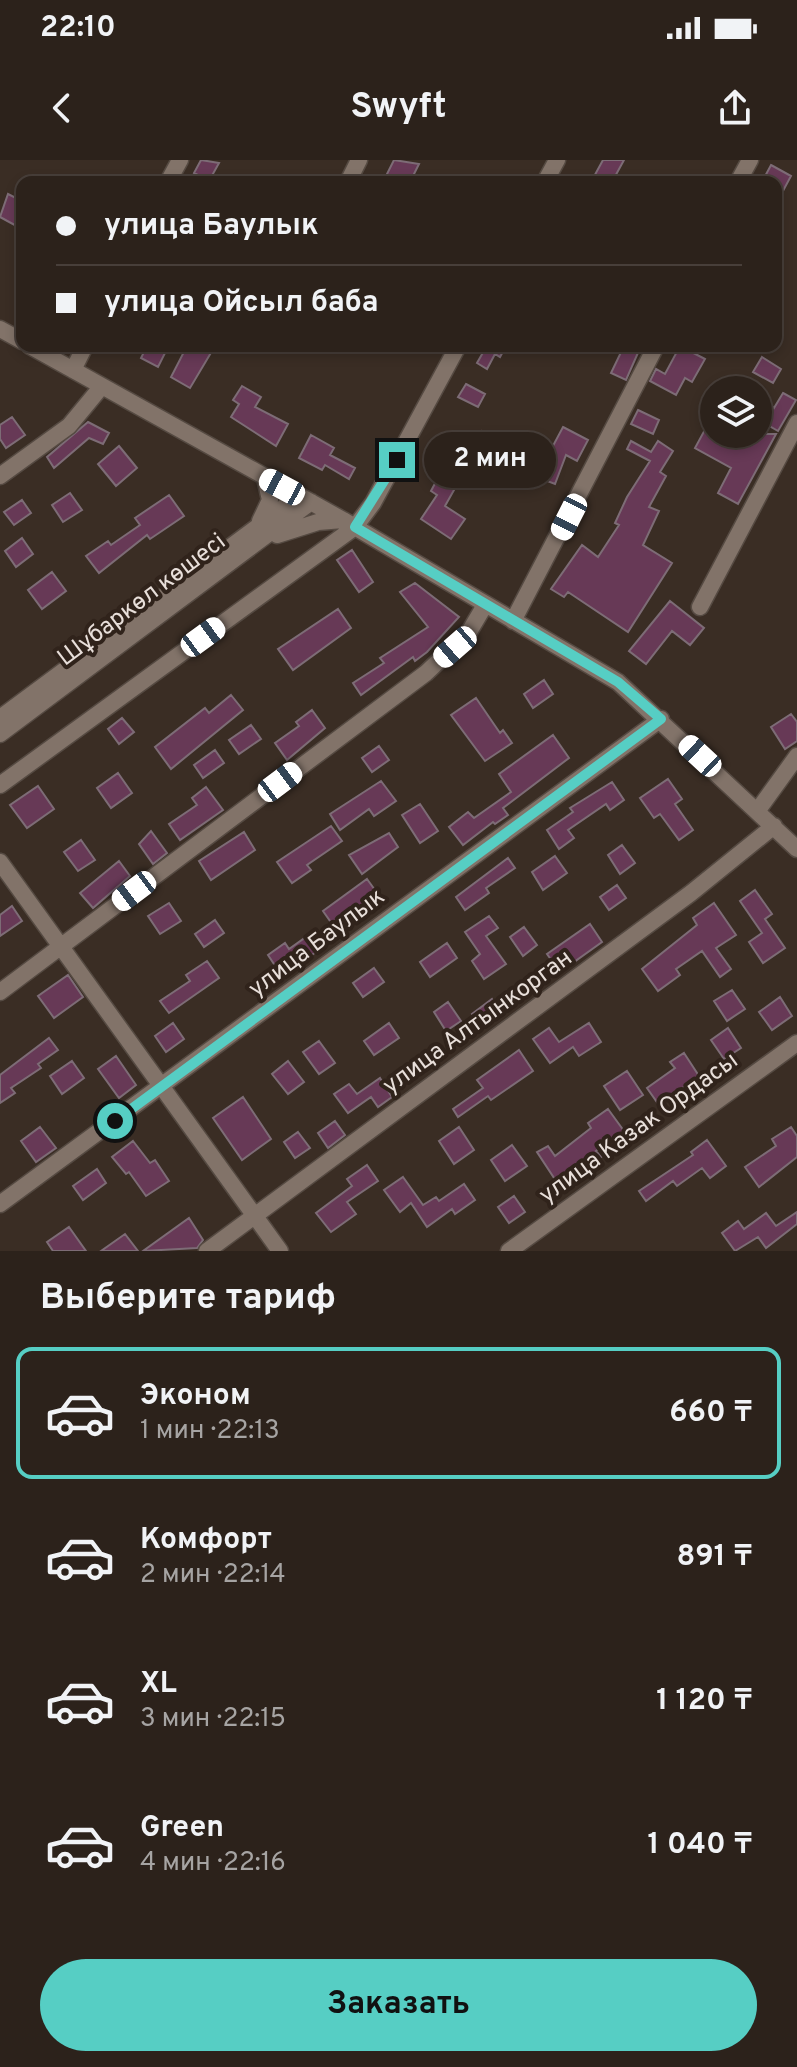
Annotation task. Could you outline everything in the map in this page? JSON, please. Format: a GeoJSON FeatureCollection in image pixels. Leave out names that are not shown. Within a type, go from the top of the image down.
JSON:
{"type":"FeatureCollection","features":[{"type":"Feature","properties":{"kind":"street"},"geometry":{"type":"LineString","coordinates":[[41,352],[349,523],[618,682],[797,849]]}},
{"type":"Feature","properties":{"kind":"street"},"geometry":{"type":"LineString","coordinates":[[73,370],[82,352]]}},
{"type":"Feature","properties":{"kind":"street"},"geometry":{"type":"LineString","coordinates":[[0,785],[373,503],[455,352]]}},
{"type":"Feature","properties":{"kind":"street"},"geometry":{"type":"LineString","coordinates":[[513,621],[653,352]]}},
{"type":"Feature","properties":{"kind":"street"},"geometry":{"type":"LineString","coordinates":[[0,476],[69,426],[102,386]]}},
{"type":"Feature","properties":{"kind":"street"},"geometry":{"type":"LineString","coordinates":[[700,607],[797,423]]}},
{"type":"Feature","properties":{"kind":"street"},"geometry":{"type":"LineString","coordinates":[[256,528],[270,500],[265,478]]}},
{"type":"Feature","properties":{"kind":"street","name":"Шұбаркөл көшесі"},"geometry":{"type":"LineString","coordinates":[[0,718],[256,528],[305,499]]}},
{"type":"Feature","properties":{"kind":"street","name":"Шұбаркөл көшесі"},"geometry":{"type":"LineString","coordinates":[[0,734],[253,546],[305,499]]}},
{"type":"Feature","properties":{"kind":"street"},"geometry":{"type":"LineString","coordinates":[[253,546],[300,527],[349,523]]}},
{"type":"Feature","properties":{"kind":"street"},"geometry":{"type":"LineString","coordinates":[[0,992],[426,673],[469,632],[485,605]]}},
{"type":"Feature","properties":{"kind":"street","name":"улица Баулык"},"geometry":{"type":"LineString","coordinates":[[0,1204],[661,719]]}},
{"type":"Feature","properties":{"kind":"street"},"geometry":{"type":"LineString","coordinates":[[758,810],[797,756]]}},
{"type":"Feature","properties":{"kind":"street","name":"улица Алтынкорган"},"geometry":{"type":"LineString","coordinates":[[207,1251],[691,893],[774,826]]}},
{"type":"Feature","properties":{"kind":"street"},"geometry":{"type":"LineString","coordinates":[[0,862],[280,1251]]}},
{"type":"Feature","properties":{"kind":"street","name":"улица Казак Ордасы"},"geometry":{"type":"LineString","coordinates":[[509,1251],[797,1043]]}},
{"type":"Feature","properties":{"kind":"building"},"geometry":{"type":"Polygon","coordinates":[[[201,160],[219,163],[212,176],[194,173],[201,160]]]}},
{"type":"Feature","properties":{"kind":"building"},"geometry":{"type":"Polygon","coordinates":[[[394,160],[419,164],[413,176],[386,176],[394,160]]]}},
{"type":"Feature","properties":{"kind":"building"},"geometry":{"type":"Polygon","coordinates":[[[603,160],[624,160],[615,176],[594,176],[603,160]]]}},
{"type":"Feature","properties":{"kind":"building"},"geometry":{"type":"Polygon","coordinates":[[[771,165],[791,176],[782,193],[782,176],[765,176],[771,165]]]}},
{"type":"Feature","properties":{"kind":"building"},"geometry":{"type":"Polygon","coordinates":[[[8,194],[16,198],[16,226],[0,217],[8,194]]]}},
{"type":"Feature","properties":{"kind":"building"},"geometry":{"type":"Polygon","coordinates":[[[144,352],[166,352],[158,367],[141,358],[144,352]]]}},
{"type":"Feature","properties":{"kind":"building"},"geometry":{"type":"Polygon","coordinates":[[[184,352],[211,352],[190,388],[171,377],[184,352]]]}},
{"type":"Feature","properties":{"kind":"building"},"geometry":{"type":"Polygon","coordinates":[[[483,352],[503,352],[500,357],[495,354],[487,369],[477,363],[483,352]]]}},
{"type":"Feature","properties":{"kind":"building"},"geometry":{"type":"Polygon","coordinates":[[[621,352],[638,352],[626,380],[611,373],[621,352]]]}},
{"type":"Feature","properties":{"kind":"building"},"geometry":{"type":"Polygon","coordinates":[[[677,352],[692,352],[705,359],[692,382],[685,378],[676,395],[650,381],[656,369],[665,374],[677,352]]]}},
{"type":"Feature","properties":{"kind":"building"},"geometry":{"type":"Polygon","coordinates":[[[762,357],[781,369],[773,383],[772,376],[760,376],[753,372],[762,357]]]}},
{"type":"Feature","properties":{"kind":"building"},"geometry":{"type":"Polygon","coordinates":[[[466,384],[485,394],[478,407],[458,397],[466,384]]]}},
{"type":"Feature","properties":{"kind":"building"},"geometry":{"type":"Polygon","coordinates":[[[242,386],[261,397],[255,407],[288,424],[276,446],[231,417],[239,404],[233,400],[242,386]]]}},
{"type":"Feature","properties":{"kind":"building"},"geometry":{"type":"Polygon","coordinates":[[[783,393],[796,400],[778,431],[772,428],[772,406],[774,408],[783,393]]]}},
{"type":"Feature","properties":{"kind":"building"},"geometry":{"type":"Polygon","coordinates":[[[638,410],[659,420],[653,434],[631,424],[638,410]]]}},
{"type":"Feature","properties":{"kind":"building"},"geometry":{"type":"Polygon","coordinates":[[[12,417],[25,435],[6,448],[0,439],[0,425],[12,417]]]}},
{"type":"Feature","properties":{"kind":"building"},"geometry":{"type":"Polygon","coordinates":[[[88,422],[109,433],[103,444],[89,438],[54,468],[47,457],[88,422]]]}},
{"type":"Feature","properties":{"kind":"building"},"geometry":{"type":"Polygon","coordinates":[[[563,427],[588,440],[577,461],[566,455],[555,484],[508,466],[515,447],[546,459],[563,427]]]}},
{"type":"Feature","properties":{"kind":"building"},"geometry":{"type":"Polygon","coordinates":[[[482,431],[501,441],[491,459],[472,449],[482,431]]]}},
{"type":"Feature","properties":{"kind":"building"},"geometry":{"type":"Polygon","coordinates":[[[311,435],[334,448],[330,455],[355,468],[349,479],[325,465],[322,470],[299,458],[311,435]]]}},
{"type":"Feature","properties":{"kind":"building"},"geometry":{"type":"Polygon","coordinates":[[[700,439],[700,448],[768,448],[738,504],[718,493],[731,468],[695,448],[700,439]]]}},
{"type":"Feature","properties":{"kind":"building"},"geometry":{"type":"Polygon","coordinates":[[[631,441],[651,452],[658,441],[673,451],[660,472],[666,476],[649,507],[659,511],[643,545],[672,563],[628,632],[568,592],[564,597],[551,589],[582,545],[598,557],[619,525],[615,523],[627,497],[650,461],[627,449],[631,441]]]}},
{"type":"Feature","properties":{"kind":"building"},"geometry":{"type":"Polygon","coordinates":[[[119,446],[137,468],[116,486],[98,464],[119,446]]]}},
{"type":"Feature","properties":{"kind":"building"},"geometry":{"type":"Polygon","coordinates":[[[440,474],[458,483],[445,506],[465,519],[451,539],[421,519],[437,495],[431,491],[440,474]]]}},
{"type":"Feature","properties":{"kind":"building"},"geometry":{"type":"Polygon","coordinates":[[[70,493],[82,510],[63,522],[52,505],[70,493]]]}},
{"type":"Feature","properties":{"kind":"building"},"geometry":{"type":"Polygon","coordinates":[[[169,495],[184,516],[150,539],[147,535],[99,573],[86,556],[108,541],[111,545],[140,525],[135,518],[169,495]]]}},
{"type":"Feature","properties":{"kind":"building"},"geometry":{"type":"Polygon","coordinates":[[[22,500],[31,513],[14,525],[4,512],[22,500]]]}},
{"type":"Feature","properties":{"kind":"building"},"geometry":{"type":"Polygon","coordinates":[[[22,538],[33,554],[16,567],[5,551],[22,538]]]}},
{"type":"Feature","properties":{"kind":"building"},"geometry":{"type":"Polygon","coordinates":[[[352,550],[373,582],[359,592],[337,560],[352,550]]]}},
{"type":"Feature","properties":{"kind":"building"},"geometry":{"type":"Polygon","coordinates":[[[52,572],[66,591],[42,609],[28,590],[52,572]]]}},
{"type":"Feature","properties":{"kind":"building"},"geometry":{"type":"Polygon","coordinates":[[[415,583],[459,617],[427,652],[415,661],[413,657],[361,695],[353,683],[384,663],[380,658],[428,627],[400,592],[415,583]]]}},
{"type":"Feature","properties":{"kind":"building"},"geometry":{"type":"Polygon","coordinates":[[[670,601],[704,628],[690,645],[672,631],[646,664],[629,651],[670,601]]]}},
{"type":"Feature","properties":{"kind":"building"},"geometry":{"type":"Polygon","coordinates":[[[338,609],[351,628],[293,670],[278,649],[338,609]]]}},
{"type":"Feature","properties":{"kind":"building"},"geometry":{"type":"Polygon","coordinates":[[[544,680],[553,694],[533,708],[524,694],[544,680]]]}},
{"type":"Feature","properties":{"kind":"building"},"geometry":{"type":"Polygon","coordinates":[[[231,695],[243,710],[171,769],[155,747],[205,708],[209,713],[231,695]]]}},
{"type":"Feature","properties":{"kind":"building"},"geometry":{"type":"Polygon","coordinates":[[[476,698],[500,733],[503,730],[512,743],[485,761],[451,715],[476,698]]]}},
{"type":"Feature","properties":{"kind":"building"},"geometry":{"type":"Polygon","coordinates":[[[312,710],[325,728],[287,760],[275,743],[299,726],[296,722],[312,710]]]}},
{"type":"Feature","properties":{"kind":"building"},"geometry":{"type":"Polygon","coordinates":[[[791,714],[797,722],[797,741],[785,749],[771,727],[791,714]]]}},
{"type":"Feature","properties":{"kind":"building"},"geometry":{"type":"Polygon","coordinates":[[[122,718],[134,732],[119,744],[108,729],[122,718]]]}},
{"type":"Feature","properties":{"kind":"building"},"geometry":{"type":"Polygon","coordinates":[[[251,725],[261,739],[239,754],[229,740],[251,725]]]}},
{"type":"Feature","properties":{"kind":"building"},"geometry":{"type":"Polygon","coordinates":[[[553,735],[569,758],[503,808],[508,815],[495,824],[493,822],[463,845],[449,827],[468,812],[474,818],[511,792],[499,774],[553,735]]]}},
{"type":"Feature","properties":{"kind":"building"},"geometry":{"type":"Polygon","coordinates":[[[379,746],[389,760],[372,772],[362,758],[379,746]]]}},
{"type":"Feature","properties":{"kind":"building"},"geometry":{"type":"Polygon","coordinates":[[[215,750],[224,763],[203,778],[194,765],[215,750]]]}},
{"type":"Feature","properties":{"kind":"building"},"geometry":{"type":"Polygon","coordinates":[[[118,773],[132,793],[111,808],[97,788],[118,773]]]}},
{"type":"Feature","properties":{"kind":"building"},"geometry":{"type":"Polygon","coordinates":[[[668,779],[682,799],[675,804],[693,830],[679,840],[660,814],[654,818],[640,798],[668,779]]]}},
{"type":"Feature","properties":{"kind":"building"},"geometry":{"type":"Polygon","coordinates":[[[381,781],[396,801],[374,816],[369,809],[340,830],[330,814],[381,781]]]}},
{"type":"Feature","properties":{"kind":"building"},"geometry":{"type":"Polygon","coordinates":[[[612,782],[624,800],[610,810],[606,804],[568,830],[574,838],[559,849],[547,830],[573,812],[570,808],[612,782]]]}},
{"type":"Feature","properties":{"kind":"building"},"geometry":{"type":"Polygon","coordinates":[[[38,786],[54,809],[27,828],[10,805],[38,786]]]}},
{"type":"Feature","properties":{"kind":"building"},"geometry":{"type":"Polygon","coordinates":[[[206,787],[223,810],[180,840],[169,824],[197,805],[192,798],[206,787]]]}},
{"type":"Feature","properties":{"kind":"building"},"geometry":{"type":"Polygon","coordinates":[[[420,804],[438,831],[420,843],[402,815],[420,804]]]}},
{"type":"Feature","properties":{"kind":"building"},"geometry":{"type":"Polygon","coordinates":[[[331,826],[342,841],[307,865],[311,870],[292,883],[277,862],[331,826]]]}},
{"type":"Feature","properties":{"kind":"building"},"geometry":{"type":"Polygon","coordinates":[[[151,831],[167,853],[153,864],[139,844],[151,831]]]}},
{"type":"Feature","properties":{"kind":"building"},"geometry":{"type":"Polygon","coordinates":[[[244,832],[255,850],[211,880],[199,861],[244,832]]]}},
{"type":"Feature","properties":{"kind":"building"},"geometry":{"type":"Polygon","coordinates":[[[389,833],[398,847],[362,874],[349,855],[389,833]]]}},
{"type":"Feature","properties":{"kind":"building"},"geometry":{"type":"Polygon","coordinates":[[[81,840],[95,860],[78,871],[64,852],[81,840]]]}},
{"type":"Feature","properties":{"kind":"building"},"geometry":{"type":"Polygon","coordinates":[[[622,845],[635,863],[620,874],[608,855],[622,845]]]}},
{"type":"Feature","properties":{"kind":"building"},"geometry":{"type":"Polygon","coordinates":[[[555,856],[567,873],[543,890],[532,872],[555,856]]]}},
{"type":"Feature","properties":{"kind":"building"},"geometry":{"type":"Polygon","coordinates":[[[508,858],[515,868],[486,888],[489,893],[465,910],[456,897],[508,858]]]}},
{"type":"Feature","properties":{"kind":"building"},"geometry":{"type":"Polygon","coordinates":[[[119,861],[130,876],[93,908],[80,893],[119,861]]]}},
{"type":"Feature","properties":{"kind":"building"},"geometry":{"type":"Polygon","coordinates":[[[367,879],[380,897],[335,928],[323,911],[367,879]]]}},
{"type":"Feature","properties":{"kind":"building"},"geometry":{"type":"Polygon","coordinates":[[[617,885],[626,898],[609,910],[600,897],[617,885]]]}},
{"type":"Feature","properties":{"kind":"building"},"geometry":{"type":"Polygon","coordinates":[[[755,890],[772,914],[765,919],[785,948],[763,963],[749,942],[762,933],[740,901],[755,890]]]}},
{"type":"Feature","properties":{"kind":"building"},"geometry":{"type":"Polygon","coordinates":[[[169,903],[181,921],[160,934],[148,916],[169,903]]]}},
{"type":"Feature","properties":{"kind":"building"},"geometry":{"type":"Polygon","coordinates":[[[714,903],[736,935],[716,948],[731,969],[720,977],[702,951],[676,969],[680,975],[658,991],[642,969],[697,925],[693,918],[714,903]]]}},
{"type":"Feature","properties":{"kind":"building"},"geometry":{"type":"Polygon","coordinates":[[[12,906],[22,921],[0,936],[0,915],[12,906]]]}},
{"type":"Feature","properties":{"kind":"building"},"geometry":{"type":"Polygon","coordinates":[[[489,916],[498,928],[486,936],[506,964],[484,979],[472,961],[480,954],[465,932],[489,916]]]}},
{"type":"Feature","properties":{"kind":"building"},"geometry":{"type":"Polygon","coordinates":[[[215,920],[224,933],[204,947],[195,934],[215,920]]]}},
{"type":"Feature","properties":{"kind":"building"},"geometry":{"type":"Polygon","coordinates":[[[590,924],[602,942],[560,972],[547,954],[590,924]]]}},
{"type":"Feature","properties":{"kind":"building"},"geometry":{"type":"Polygon","coordinates":[[[524,927],[537,945],[523,956],[510,937],[524,927]]]}},
{"type":"Feature","properties":{"kind":"building"},"geometry":{"type":"Polygon","coordinates":[[[313,932],[323,947],[306,959],[302,953],[278,970],[268,955],[285,943],[289,949],[313,932]]]}},
{"type":"Feature","properties":{"kind":"building"},"geometry":{"type":"Polygon","coordinates":[[[447,943],[457,958],[430,977],[420,962],[447,943]]]}},
{"type":"Feature","properties":{"kind":"building"},"geometry":{"type":"Polygon","coordinates":[[[207,961],[219,978],[169,1013],[160,1001],[190,981],[186,975],[207,961]]]}},
{"type":"Feature","properties":{"kind":"building"},"geometry":{"type":"Polygon","coordinates":[[[374,968],[384,982],[363,997],[353,983],[374,968]]]}},
{"type":"Feature","properties":{"kind":"building"},"geometry":{"type":"Polygon","coordinates":[[[68,975],[83,997],[54,1018],[38,996],[68,975]]]}},
{"type":"Feature","properties":{"kind":"building"},"geometry":{"type":"Polygon","coordinates":[[[732,990],[745,1009],[727,1021],[714,1001],[732,990]]]}},
{"type":"Feature","properties":{"kind":"building"},"geometry":{"type":"Polygon","coordinates":[[[780,997],[792,1016],[772,1030],[759,1012],[780,997]]]}},
{"type":"Feature","properties":{"kind":"building"},"geometry":{"type":"Polygon","coordinates":[[[492,999],[502,1013],[481,1027],[472,1014],[492,999]]]}},
{"type":"Feature","properties":{"kind":"building"},"geometry":{"type":"Polygon","coordinates":[[[448,1002],[461,1021],[446,1031],[434,1012],[448,1002]]]}},
{"type":"Feature","properties":{"kind":"building"},"geometry":{"type":"Polygon","coordinates":[[[173,1023],[184,1039],[166,1052],[155,1036],[173,1023]]]}},
{"type":"Feature","properties":{"kind":"building"},"geometry":{"type":"Polygon","coordinates":[[[389,1023],[399,1038],[374,1055],[364,1041],[389,1023]]]}},
{"type":"Feature","properties":{"kind":"building"},"geometry":{"type":"Polygon","coordinates":[[[589,1023],[601,1042],[579,1056],[573,1047],[550,1063],[533,1039],[549,1028],[559,1042],[589,1023]]]}},
{"type":"Feature","properties":{"kind":"building"},"geometry":{"type":"Polygon","coordinates":[[[728,1028],[741,1048],[724,1059],[711,1040],[728,1028]]]}},
{"type":"Feature","properties":{"kind":"building"},"geometry":{"type":"Polygon","coordinates":[[[49,1038],[58,1050],[38,1064],[41,1068],[11,1088],[15,1093],[0,1103],[0,1075],[49,1038]]]}},
{"type":"Feature","properties":{"kind":"building"},"geometry":{"type":"Polygon","coordinates":[[[319,1041],[335,1063],[319,1074],[303,1052],[319,1041]]]}},
{"type":"Feature","properties":{"kind":"building"},"geometry":{"type":"Polygon","coordinates":[[[519,1050],[533,1071],[491,1100],[488,1096],[458,1117],[453,1109],[483,1088],[477,1080],[519,1050]]]}},
{"type":"Feature","properties":{"kind":"building"},"geometry":{"type":"Polygon","coordinates":[[[684,1053],[699,1076],[659,1105],[647,1088],[675,1068],[670,1062],[684,1053]]]}},
{"type":"Feature","properties":{"kind":"building"},"geometry":{"type":"Polygon","coordinates":[[[116,1056],[136,1085],[119,1098],[98,1069],[116,1056]]]}},
{"type":"Feature","properties":{"kind":"building"},"geometry":{"type":"Polygon","coordinates":[[[72,1061],[84,1078],[62,1094],[50,1076],[72,1061]]]}},
{"type":"Feature","properties":{"kind":"building"},"geometry":{"type":"Polygon","coordinates":[[[288,1061],[304,1082],[288,1094],[272,1074],[288,1061]]]}},
{"type":"Feature","properties":{"kind":"building"},"geometry":{"type":"Polygon","coordinates":[[[627,1071],[643,1095],[620,1110],[604,1086],[627,1071]]]}},
{"type":"Feature","properties":{"kind":"building"},"geometry":{"type":"Polygon","coordinates":[[[380,1078],[392,1097],[378,1107],[371,1097],[348,1113],[334,1094],[349,1084],[357,1094],[380,1078]]]}},
{"type":"Feature","properties":{"kind":"building"},"geometry":{"type":"Polygon","coordinates":[[[243,1097],[271,1139],[242,1160],[213,1118],[243,1097]]]}},
{"type":"Feature","properties":{"kind":"building"},"geometry":{"type":"Polygon","coordinates":[[[608,1109],[624,1131],[596,1151],[601,1157],[560,1187],[537,1152],[548,1146],[555,1156],[591,1128],[588,1123],[608,1109]]]}},
{"type":"Feature","properties":{"kind":"building"},"geometry":{"type":"Polygon","coordinates":[[[335,1121],[345,1135],[328,1148],[318,1133],[335,1121]]]}},
{"type":"Feature","properties":{"kind":"building"},"geometry":{"type":"Polygon","coordinates":[[[40,1127],[56,1148],[36,1162],[21,1141],[40,1127]]]}},
{"type":"Feature","properties":{"kind":"building"},"geometry":{"type":"Polygon","coordinates":[[[459,1127],[474,1150],[454,1164],[439,1141],[459,1127]]]}},
{"type":"Feature","properties":{"kind":"building"},"geometry":{"type":"Polygon","coordinates":[[[791,1127],[797,1136],[797,1157],[759,1187],[745,1167],[776,1146],[772,1139],[791,1127]]]}},
{"type":"Feature","properties":{"kind":"building"},"geometry":{"type":"Polygon","coordinates":[[[298,1132],[310,1148],[295,1158],[284,1142],[298,1132]]]}},
{"type":"Feature","properties":{"kind":"building"},"geometry":{"type":"Polygon","coordinates":[[[707,1140],[726,1166],[710,1178],[702,1168],[677,1186],[673,1181],[646,1201],[639,1191],[693,1155],[691,1152],[707,1140]]]}},
{"type":"Feature","properties":{"kind":"building"},"geometry":{"type":"Polygon","coordinates":[[[133,1141],[150,1163],[155,1160],[169,1181],[146,1196],[129,1172],[126,1174],[112,1157],[133,1141]]]}},
{"type":"Feature","properties":{"kind":"building"},"geometry":{"type":"Polygon","coordinates":[[[512,1145],[527,1166],[505,1181],[491,1160],[512,1145]]]}},
{"type":"Feature","properties":{"kind":"building"},"geometry":{"type":"Polygon","coordinates":[[[367,1165],[378,1181],[347,1202],[356,1214],[331,1232],[316,1213],[352,1186],[347,1179],[367,1165]]]}},
{"type":"Feature","properties":{"kind":"building"},"geometry":{"type":"Polygon","coordinates":[[[97,1169],[106,1183],[83,1200],[73,1186],[97,1169]]]}},
{"type":"Feature","properties":{"kind":"building"},"geometry":{"type":"Polygon","coordinates":[[[403,1177],[423,1205],[436,1197],[439,1201],[464,1184],[475,1200],[455,1214],[452,1209],[427,1227],[411,1203],[400,1212],[384,1190],[403,1177]]]}},
{"type":"Feature","properties":{"kind":"building"},"geometry":{"type":"Polygon","coordinates":[[[514,1196],[525,1212],[509,1223],[498,1207],[514,1196]]]}},
{"type":"Feature","properties":{"kind":"building"},"geometry":{"type":"Polygon","coordinates":[[[797,1212],[797,1224],[766,1248],[758,1237],[735,1251],[722,1233],[738,1221],[744,1229],[766,1213],[776,1226],[797,1212]]]}},
{"type":"Feature","properties":{"kind":"building"},"geometry":{"type":"Polygon","coordinates":[[[189,1218],[203,1240],[197,1248],[143,1251],[189,1218]]]}},
{"type":"Feature","properties":{"kind":"building"},"geometry":{"type":"Polygon","coordinates":[[[69,1227],[86,1251],[53,1251],[47,1242],[69,1227]]]}},
{"type":"Feature","properties":{"kind":"building"},"geometry":{"type":"Polygon","coordinates":[[[125,1234],[138,1251],[101,1251],[125,1234]]]}},
{"type":"Feature","properties":{"kind":"route"},"geometry":{"type":"LineString","coordinates":[[115,1121],[661,719],[618,682],[355,527],[373,503],[397,460]]}}]}
